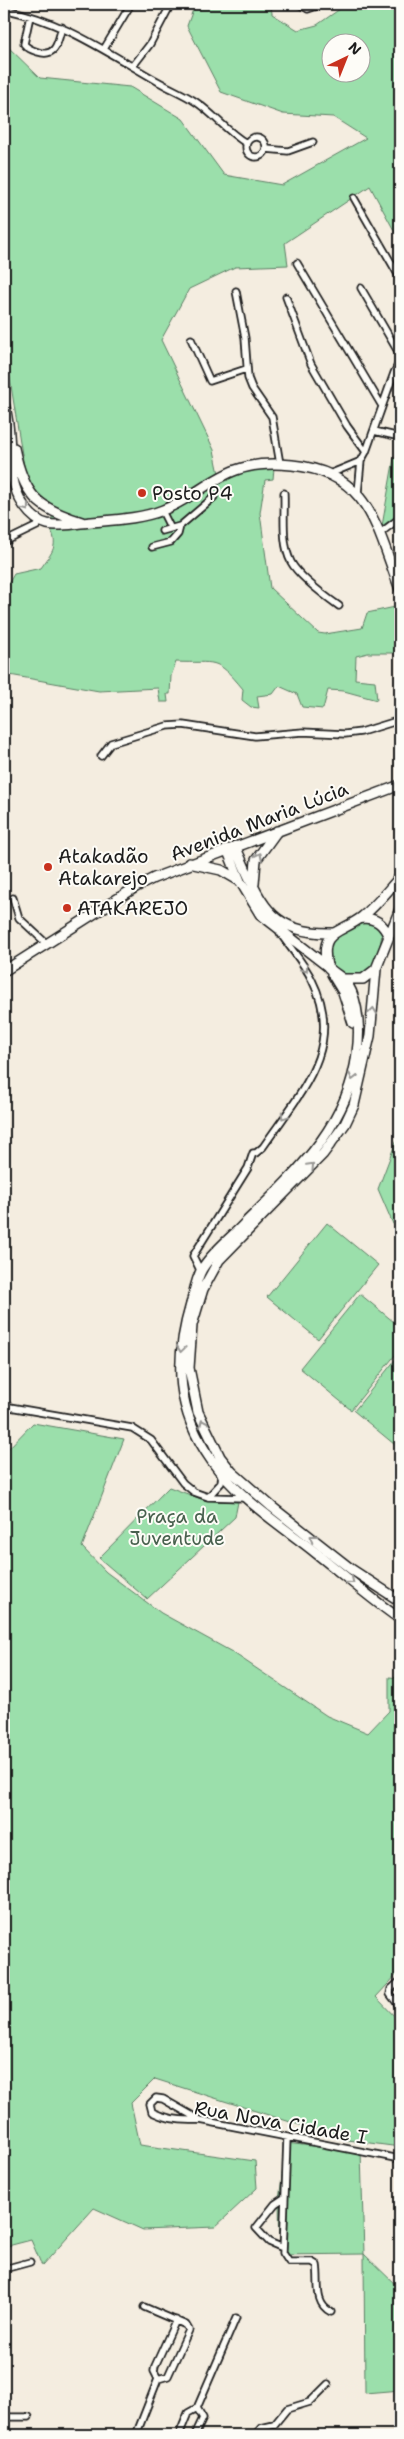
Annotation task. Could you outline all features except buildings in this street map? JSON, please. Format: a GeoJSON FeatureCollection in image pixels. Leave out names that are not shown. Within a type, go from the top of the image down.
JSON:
{"type":"FeatureCollection","features":[{"type":"Feature","properties":{"kind":"main road"},"geometry":{"type":"LineString","coordinates":[[4,404],[19,470],[28,491],[46,508],[85,523]]}},
{"type":"Feature","properties":{"kind":"main road"},"geometry":{"type":"LineString","coordinates":[[9,428],[12,483],[25,508],[40,522],[50,526],[141,516],[162,511],[235,470],[263,464],[304,466],[332,473],[358,493],[366,505],[400,589]]}},
{"type":"Feature","properties":{"kind":"main road","name":"Avenida Maria Lúcia"},"geometry":{"type":"LineString","coordinates":[[4,971],[136,887],[189,863],[400,785]]}},
{"type":"Feature","properties":{"kind":"main road"},"geometry":{"type":"LineString","coordinates":[[254,887],[256,860],[277,830]]}},
{"type":"Feature","properties":{"kind":"main road"},"geometry":{"type":"LineString","coordinates":[[231,848],[240,881],[260,914],[328,969],[344,979],[353,998],[358,1025],[358,1044],[354,1073],[347,1098],[327,1135],[281,1188],[218,1250],[202,1270],[184,1327],[179,1362],[180,1378],[195,1432],[212,1461],[222,1473],[248,1498],[400,1619]]}},
{"type":"Feature","properties":{"kind":"main road"},"geometry":{"type":"LineString","coordinates":[[231,848],[267,909],[279,921],[305,932],[333,932],[361,918],[400,877]]}},
{"type":"Feature","properties":{"kind":"main road"},"geometry":{"type":"LineString","coordinates":[[189,863],[221,870],[240,881]]}},
{"type":"Feature","properties":{"kind":"main road"},"geometry":{"type":"LineString","coordinates":[[400,909],[376,969],[370,1036],[354,1106],[345,1124],[323,1154],[219,1260],[203,1290],[192,1325],[189,1368],[198,1412],[220,1457],[232,1472],[272,1507],[351,1569],[400,1602]]}},
{"type":"Feature","properties":{"kind":"main road"},"geometry":{"type":"LineString","coordinates":[[361,918],[375,919],[380,922],[389,936]]}},
{"type":"Feature","properties":{"kind":"main road"},"geometry":{"type":"LineString","coordinates":[[333,932],[324,946],[328,969],[343,992],[358,1044]]}},
{"type":"Feature","properties":{"kind":"main road"},"geometry":{"type":"LineString","coordinates":[[344,979],[363,978],[376,969]]}},
{"type":"Feature","properties":{"kind":"street"},"geometry":{"type":"LineString","coordinates":[[104,49],[131,4]]}},
{"type":"Feature","properties":{"kind":"street"},"geometry":{"type":"LineString","coordinates":[[133,66],[150,44],[171,4]]}},
{"type":"Feature","properties":{"kind":"street"},"geometry":{"type":"LineString","coordinates":[[299,4],[306,9],[316,8],[323,4]]}},
{"type":"Feature","properties":{"kind":"street"},"geometry":{"type":"LineString","coordinates":[[4,9],[62,27],[195,101],[233,136],[246,144],[248,153],[253,157],[260,156],[266,149]]}},
{"type":"Feature","properties":{"kind":"street"},"geometry":{"type":"LineString","coordinates":[[30,16],[24,44],[40,53],[50,54],[55,50],[62,27]]}},
{"type":"Feature","properties":{"kind":"street"},"geometry":{"type":"LineString","coordinates":[[246,144],[250,138],[257,136],[263,140],[266,149]]}},
{"type":"Feature","properties":{"kind":"street"},"geometry":{"type":"LineString","coordinates":[[266,149],[288,151],[313,142]]}},
{"type":"Feature","properties":{"kind":"street"},"geometry":{"type":"LineString","coordinates":[[354,198],[400,278]]}},
{"type":"Feature","properties":{"kind":"street"},"geometry":{"type":"LineString","coordinates":[[297,262],[382,406]]}},
{"type":"Feature","properties":{"kind":"street"},"geometry":{"type":"LineString","coordinates":[[361,288],[400,355]]}},
{"type":"Feature","properties":{"kind":"street"},"geometry":{"type":"LineString","coordinates":[[236,291],[245,338],[246,369],[252,388],[272,417],[280,464]]}},
{"type":"Feature","properties":{"kind":"street"},"geometry":{"type":"LineString","coordinates":[[286,297],[311,364],[347,426],[366,452]]}},
{"type":"Feature","properties":{"kind":"street"},"geometry":{"type":"LineString","coordinates":[[191,339],[210,381],[246,369]]}},
{"type":"Feature","properties":{"kind":"street"},"geometry":{"type":"LineString","coordinates":[[358,493],[360,461],[366,452],[400,361]]}},
{"type":"Feature","properties":{"kind":"street"},"geometry":{"type":"LineString","coordinates":[[394,373],[400,377]]}},
{"type":"Feature","properties":{"kind":"street"},"geometry":{"type":"LineString","coordinates":[[374,431],[400,437]]}},
{"type":"Feature","properties":{"kind":"street"},"geometry":{"type":"LineString","coordinates":[[332,473],[360,461]]}},
{"type":"Feature","properties":{"kind":"street"},"geometry":{"type":"LineString","coordinates":[[284,493],[285,530],[290,560],[314,586],[339,606]]}},
{"type":"Feature","properties":{"kind":"street"},"geometry":{"type":"LineString","coordinates":[[162,531],[170,527],[180,526],[214,497]]}},
{"type":"Feature","properties":{"kind":"street"},"geometry":{"type":"LineString","coordinates":[[162,511],[170,527]]}},
{"type":"Feature","properties":{"kind":"street"},"geometry":{"type":"LineString","coordinates":[[379,534],[400,518]]}},
{"type":"Feature","properties":{"kind":"street"},"geometry":{"type":"LineString","coordinates":[[4,542],[37,526],[40,522]]}},
{"type":"Feature","properties":{"kind":"street"},"geometry":{"type":"LineString","coordinates":[[152,547],[171,542],[178,534],[180,526]]}},
{"type":"Feature","properties":{"kind":"street"},"geometry":{"type":"LineString","coordinates":[[101,756],[111,743],[167,726],[183,725],[255,736],[304,732],[353,733],[371,730],[400,720]]}},
{"type":"Feature","properties":{"kind":"street"},"geometry":{"type":"LineString","coordinates":[[13,898],[19,918],[47,944]]}},
{"type":"Feature","properties":{"kind":"street"},"geometry":{"type":"LineString","coordinates":[[202,1270],[193,1256],[248,1168],[253,1153],[256,1153],[263,1147],[306,1083],[320,1056],[325,1036],[322,1002],[312,979],[277,929]]}},
{"type":"Feature","properties":{"kind":"street"},"geometry":{"type":"LineString","coordinates":[[4,1406],[132,1428],[151,1440],[188,1488],[208,1497],[248,1498]]}},
{"type":"Feature","properties":{"kind":"street"},"geometry":{"type":"LineString","coordinates":[[208,1497],[221,1483],[222,1473]]}},
{"type":"Feature","properties":{"kind":"street"},"geometry":{"type":"LineString","coordinates":[[400,1982],[392,1989],[390,1994],[400,2007]]}},
{"type":"Feature","properties":{"kind":"street","name":"Rua Nova Cidade I"},"geometry":{"type":"LineString","coordinates":[[200,2120],[159,2098],[152,2100],[150,2104],[152,2112],[157,2115],[186,2120],[200,2120],[400,2159]]}},
{"type":"Feature","properties":{"kind":"street"},"geometry":{"type":"LineString","coordinates":[[287,2138],[283,2248],[285,2257],[289,2262],[312,2262],[317,2265],[320,2302],[326,2310],[331,2312]]}},
{"type":"Feature","properties":{"kind":"street"},"geometry":{"type":"LineString","coordinates":[[283,2248],[269,2242],[256,2228],[275,2204],[284,2198]]}},
{"type":"Feature","properties":{"kind":"street"},"geometry":{"type":"LineString","coordinates":[[4,2270],[30,2262]]}},
{"type":"Feature","properties":{"kind":"street"},"geometry":{"type":"LineString","coordinates":[[144,2307],[186,2325],[188,2333],[168,2376],[158,2379]]}},
{"type":"Feature","properties":{"kind":"street"},"geometry":{"type":"LineString","coordinates":[[179,2435],[188,2413],[197,2408],[236,2318]]}},
{"type":"Feature","properties":{"kind":"street"},"geometry":{"type":"LineString","coordinates":[[136,2435],[158,2379],[154,2371],[155,2366],[176,2320]]}},
{"type":"Feature","properties":{"kind":"street"},"geometry":{"type":"LineString","coordinates":[[255,2435],[261,2428],[274,2425],[287,2409],[314,2399],[328,2384]]}},
{"type":"Feature","properties":{"kind":"street"},"geometry":{"type":"LineString","coordinates":[[195,2435],[203,2418],[197,2408]]}},
{"type":"Feature","properties":{"kind":"street"},"geometry":{"type":"LineString","coordinates":[[4,2417],[29,2417]]}},
{"type":"Feature","properties":{"kind":"green space"},"geometry":{"type":"Polygon","coordinates":[[[195,4],[271,4],[272,14],[298,30],[317,25],[347,4],[400,4],[400,232],[396,234],[370,186],[285,243],[288,265],[235,267],[189,289],[161,340],[214,450],[219,474],[274,468],[273,479],[265,480],[260,513],[270,588],[318,633],[325,634],[362,628],[367,613],[400,606],[400,653],[368,653],[356,656],[355,679],[375,681],[377,700],[344,691],[328,690],[323,709],[302,707],[297,694],[279,686],[273,694],[257,696],[259,708],[251,707],[242,700],[243,689],[234,678],[220,666],[207,662],[176,662],[171,676],[170,694],[167,694],[168,702],[160,702],[158,688],[99,691],[4,674],[4,591],[14,574],[41,568],[51,553],[54,539],[49,526],[55,509],[40,497],[25,473],[4,342],[4,43],[40,78],[130,87],[183,119],[224,175],[282,185],[366,138],[333,117],[283,114],[221,92],[187,26],[195,4]]]}},
{"type":"Feature","properties":{"kind":"green space"},"geometry":{"type":"Polygon","coordinates":[[[394,458],[400,459],[400,513],[382,526],[394,458]]]}},
{"type":"Feature","properties":{"kind":"green space"},"geometry":{"type":"Polygon","coordinates":[[[367,923],[375,925],[382,934],[377,958],[364,974],[347,975],[337,969],[330,959],[329,944],[346,930],[367,923]]]}},
{"type":"Feature","properties":{"kind":"green space"},"geometry":{"type":"Polygon","coordinates":[[[400,1131],[400,1227],[393,1224],[378,1189],[400,1131]]]}},
{"type":"Feature","properties":{"kind":"green space"},"geometry":{"type":"Polygon","coordinates":[[[327,1223],[378,1265],[318,1339],[267,1297],[327,1223]]]}},
{"type":"Feature","properties":{"kind":"green space"},"geometry":{"type":"Polygon","coordinates":[[[360,1294],[400,1327],[400,1349],[351,1410],[300,1368],[360,1294]]]}},
{"type":"Feature","properties":{"kind":"green space"},"geometry":{"type":"Polygon","coordinates":[[[400,1354],[400,1449],[354,1411],[400,1354]]]}},
{"type":"Feature","properties":{"kind":"green space"},"geometry":{"type":"Polygon","coordinates":[[[33,1423],[124,1439],[82,1547],[106,1572],[161,1613],[232,1652],[327,1716],[368,1733],[389,1711],[389,1677],[400,1678],[400,1971],[376,1997],[400,2022],[400,2147],[347,2140],[155,2079],[131,2103],[140,2145],[255,2161],[257,2188],[215,2227],[143,2230],[94,2208],[42,2266],[31,2240],[4,2247],[4,1453],[33,1423]]]}},
{"type":"Feature","properties":{"kind":"green space","name":"Praça da Juventude"},"geometry":{"type":"Polygon","coordinates":[[[169,1487],[204,1500],[238,1502],[235,1517],[147,1599],[99,1558],[169,1487]]]}},
{"type":"Feature","properties":{"kind":"green space"},"geometry":{"type":"Polygon","coordinates":[[[286,2143],[361,2152],[364,2254],[280,2255],[279,2201],[286,2143]]]}},
{"type":"Feature","properties":{"kind":"green space"},"geometry":{"type":"Polygon","coordinates":[[[364,2254],[400,2289],[400,2390],[365,2393],[364,2254]]]}},
{"type":"Feature","properties":{"kind":"place","name":"Posto P4"},"geometry":{"type":"Point","coordinates":[142,493]}},
{"type":"Feature","properties":{"kind":"place","name":"Atakadão Atakarejo"},"geometry":{"type":"Point","coordinates":[48,867]}},
{"type":"Feature","properties":{"kind":"place","name":"ATAKAREJO"},"geometry":{"type":"Point","coordinates":[67,908]}}]}
